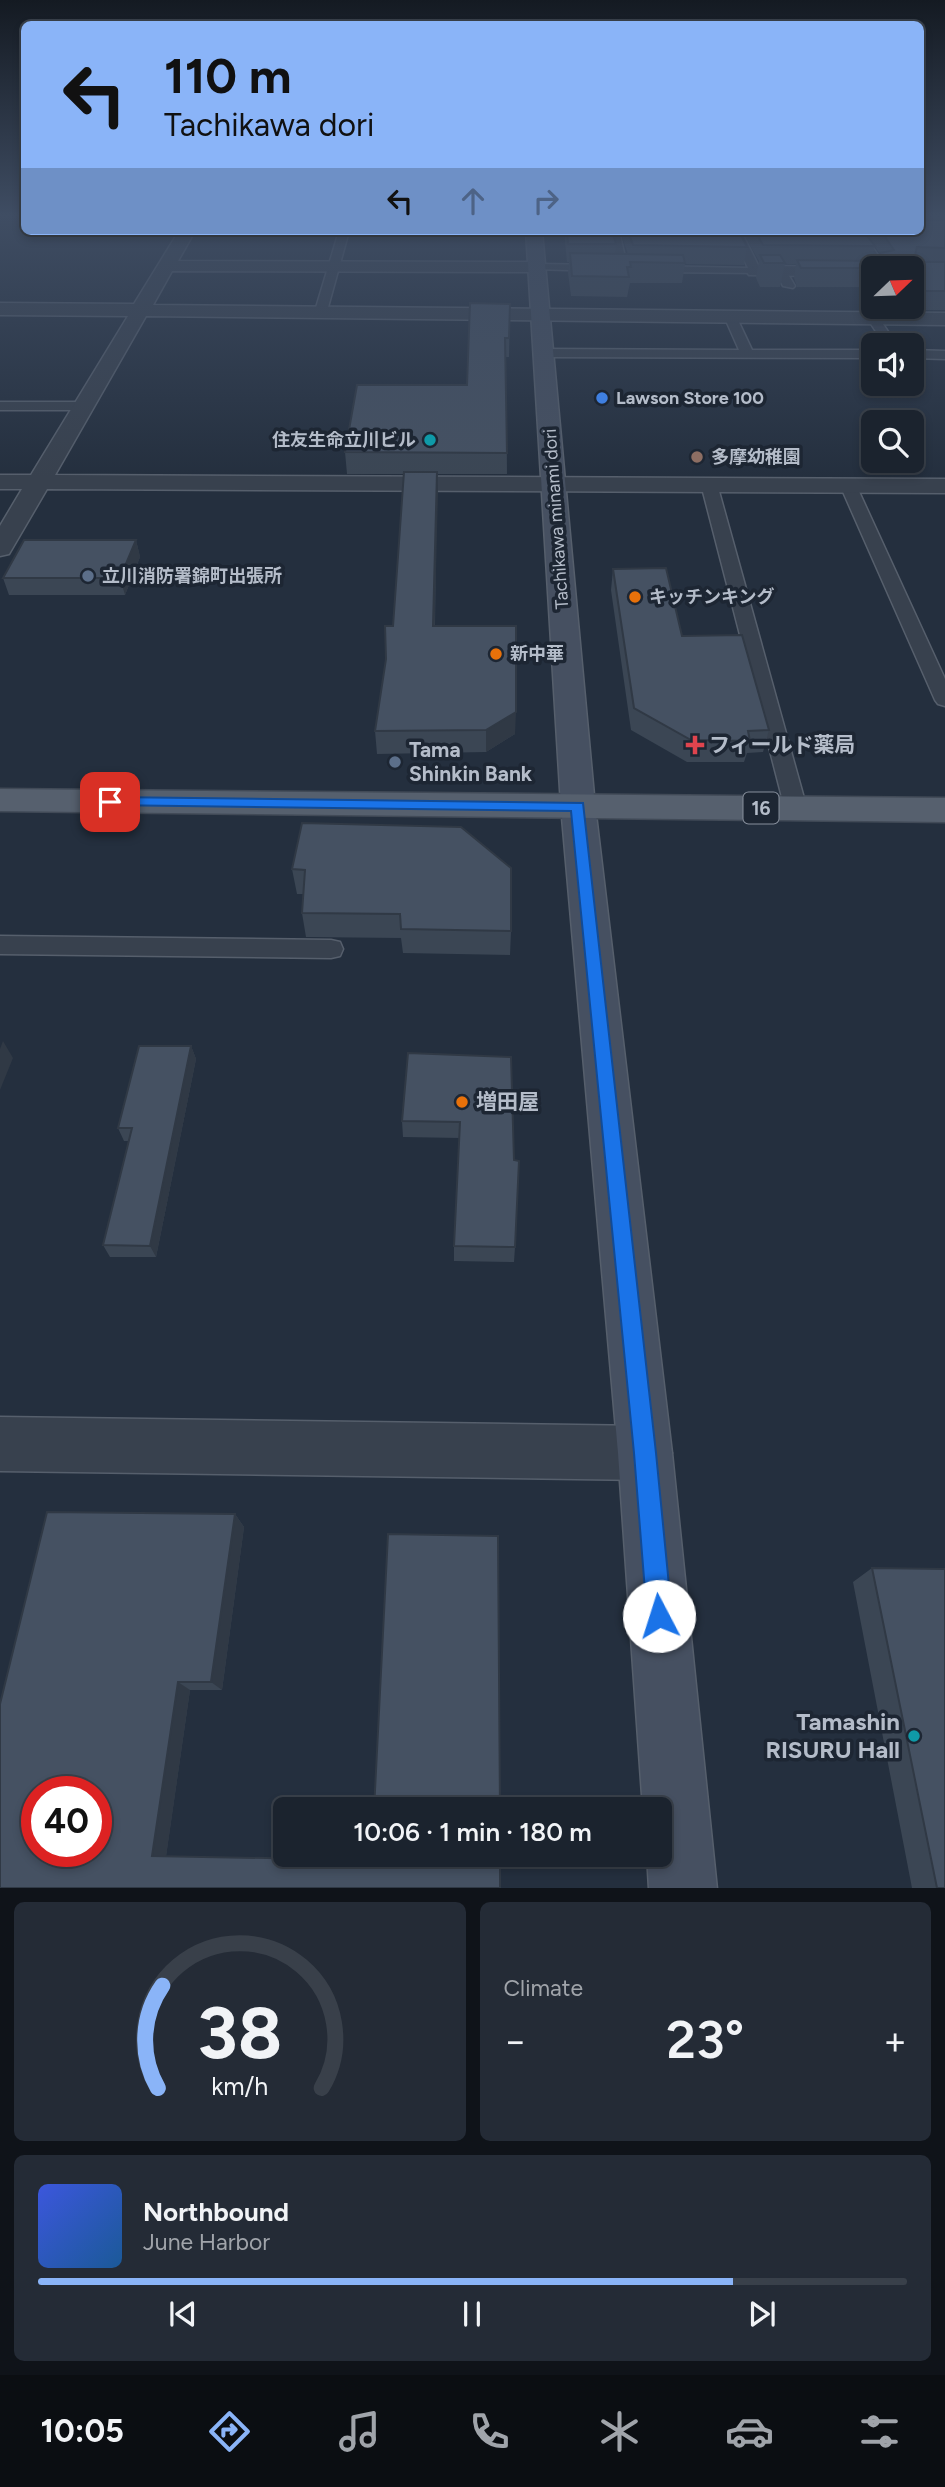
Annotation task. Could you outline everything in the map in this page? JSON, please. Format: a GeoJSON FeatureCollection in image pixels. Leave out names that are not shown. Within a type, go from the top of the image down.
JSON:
{"type":"FeatureCollection","features":[{"type":"Feature","properties":{"kind":"main road","name":"16"},"geometry":{"type":"LineString","coordinates":[[0,800],[945,810]]}},
{"type":"Feature","properties":{"kind":"street"},"geometry":{"type":"LineString","coordinates":[[0,548],[144,301]]}},
{"type":"Feature","properties":{"kind":"street","name":"Tachikawa minami dori"},"geometry":{"type":"LineString","coordinates":[[539,301],[578,806],[645,1453],[683,1888]]}},
{"type":"Feature","properties":{"kind":"street"},"geometry":{"type":"LineString","coordinates":[[0,310],[861,318]]}},
{"type":"Feature","properties":{"kind":"street"},"geometry":{"type":"LineString","coordinates":[[924,316],[945,320]]}},
{"type":"Feature","properties":{"kind":"street"},"geometry":{"type":"LineString","coordinates":[[0,482],[945,486]]}},
{"type":"Feature","properties":{"kind":"street"},"geometry":{"type":"LineString","coordinates":[[0,1444],[645,1453]]}},
{"type":"Feature","properties":{"kind":"lane"},"geometry":{"type":"LineString","coordinates":[[321,311],[324,301]]}},
{"type":"Feature","properties":{"kind":"lane"},"geometry":{"type":"LineString","coordinates":[[730,316],[747,353]]}},
{"type":"Feature","properties":{"kind":"lane"},"geometry":{"type":"LineString","coordinates":[[543,353],[861,354]]}},
{"type":"Feature","properties":{"kind":"lane"},"geometry":{"type":"LineString","coordinates":[[924,354],[945,355]]}},
{"type":"Feature","properties":{"kind":"lane"},"geometry":{"type":"LineString","coordinates":[[0,406],[84,406]]}},
{"type":"Feature","properties":{"kind":"lane"},"geometry":{"type":"LineString","coordinates":[[709,484],[796,809]]}},
{"type":"Feature","properties":{"kind":"lane"},"geometry":{"type":"LineString","coordinates":[[848,485],[945,700]]}},
{"type":"Feature","properties":{"kind":"lane"},"geometry":{"type":"LineString","coordinates":[[0,945],[331,949]]}},
{"type":"Feature","properties":{"kind":"building"},"geometry":{"type":"Polygon","coordinates":[[[470,303],[510,304],[509,338],[505,338],[507,453],[345,452],[357,385],[467,385],[470,303]]]}},
{"type":"Feature","properties":{"kind":"building"},"geometry":{"type":"Polygon","coordinates":[[[404,472],[437,472],[433,626],[516,626],[516,712],[486,730],[375,731],[386,659],[385,626],[393,626],[404,472]]]}},
{"type":"Feature","properties":{"kind":"building"},"geometry":{"type":"Polygon","coordinates":[[[24,540],[136,540],[120,578],[3,578],[24,540]]]}},
{"type":"Feature","properties":{"kind":"building"},"geometry":{"type":"Polygon","coordinates":[[[666,568],[682,636],[742,635],[769,730],[748,731],[750,741],[691,740],[634,708],[613,569],[666,568]]]}},
{"type":"Feature","properties":{"kind":"building"},"geometry":{"type":"Polygon","coordinates":[[[302,823],[461,827],[511,868],[511,931],[401,929],[400,914],[302,913],[305,870],[292,869],[302,823]]]}},
{"type":"Feature","properties":{"kind":"building"},"geometry":{"type":"Polygon","coordinates":[[[139,1046],[191,1046],[150,1246],[103,1245],[132,1128],[118,1128],[139,1046]]]}},
{"type":"Feature","properties":{"kind":"building"},"geometry":{"type":"Polygon","coordinates":[[[408,1053],[511,1057],[514,1160],[519,1161],[515,1247],[454,1246],[460,1122],[402,1121],[408,1053]]]}},
{"type":"Feature","properties":{"kind":"building"},"geometry":{"type":"Polygon","coordinates":[[[47,1512],[235,1514],[211,1682],[178,1682],[152,1856],[273,1858],[273,1867],[500,1867],[500,1888],[0,1888],[0,1704],[47,1512]]]}},
{"type":"Feature","properties":{"kind":"building"},"geometry":{"type":"Polygon","coordinates":[[[388,1534],[498,1536],[500,1797],[375,1797],[388,1534]]]}},
{"type":"Feature","properties":{"kind":"building","name":"Tamashin RISURU Hall"},"geometry":{"type":"Polygon","coordinates":[[[872,1568],[945,1569],[945,1888],[937,1888],[872,1568]]]}},
{"type":"Feature","properties":{"kind":"place","name":"Lawson Store 100"},"geometry":{"type":"Point","coordinates":[602,398]}},
{"type":"Feature","properties":{"kind":"place","name":"住友生命立川ビル"},"geometry":{"type":"Point","coordinates":[430,440]}},
{"type":"Feature","properties":{"kind":"place","name":"多摩幼稚園"},"geometry":{"type":"Point","coordinates":[697,457]}},
{"type":"Feature","properties":{"kind":"place","name":"立川消防署錦町出張所"},"geometry":{"type":"Point","coordinates":[88,576]}},
{"type":"Feature","properties":{"kind":"place","name":"キッチンキング"},"geometry":{"type":"Point","coordinates":[635,597]}},
{"type":"Feature","properties":{"kind":"place","name":"新中華"},"geometry":{"type":"Point","coordinates":[496,654]}},
{"type":"Feature","properties":{"kind":"place","name":"フィールド薬局"},"geometry":{"type":"Point","coordinates":[695,745]}},
{"type":"Feature","properties":{"kind":"place","name":"Tama Shinkin Bank"},"geometry":{"type":"Point","coordinates":[395,762]}},
{"type":"Feature","properties":{"kind":"place","name":"増田屋"},"geometry":{"type":"Point","coordinates":[462,1102]}},
{"type":"Feature","properties":{"kind":"place","name":"Tamashin RISURU Hall"},"geometry":{"type":"Point","coordinates":[914,1736]}},
{"type":"Feature","properties":{"kind":"route"},"geometry":{"type":"LineString","coordinates":[[110,802],[578,806],[645,1453],[659,1616]]}}]}
